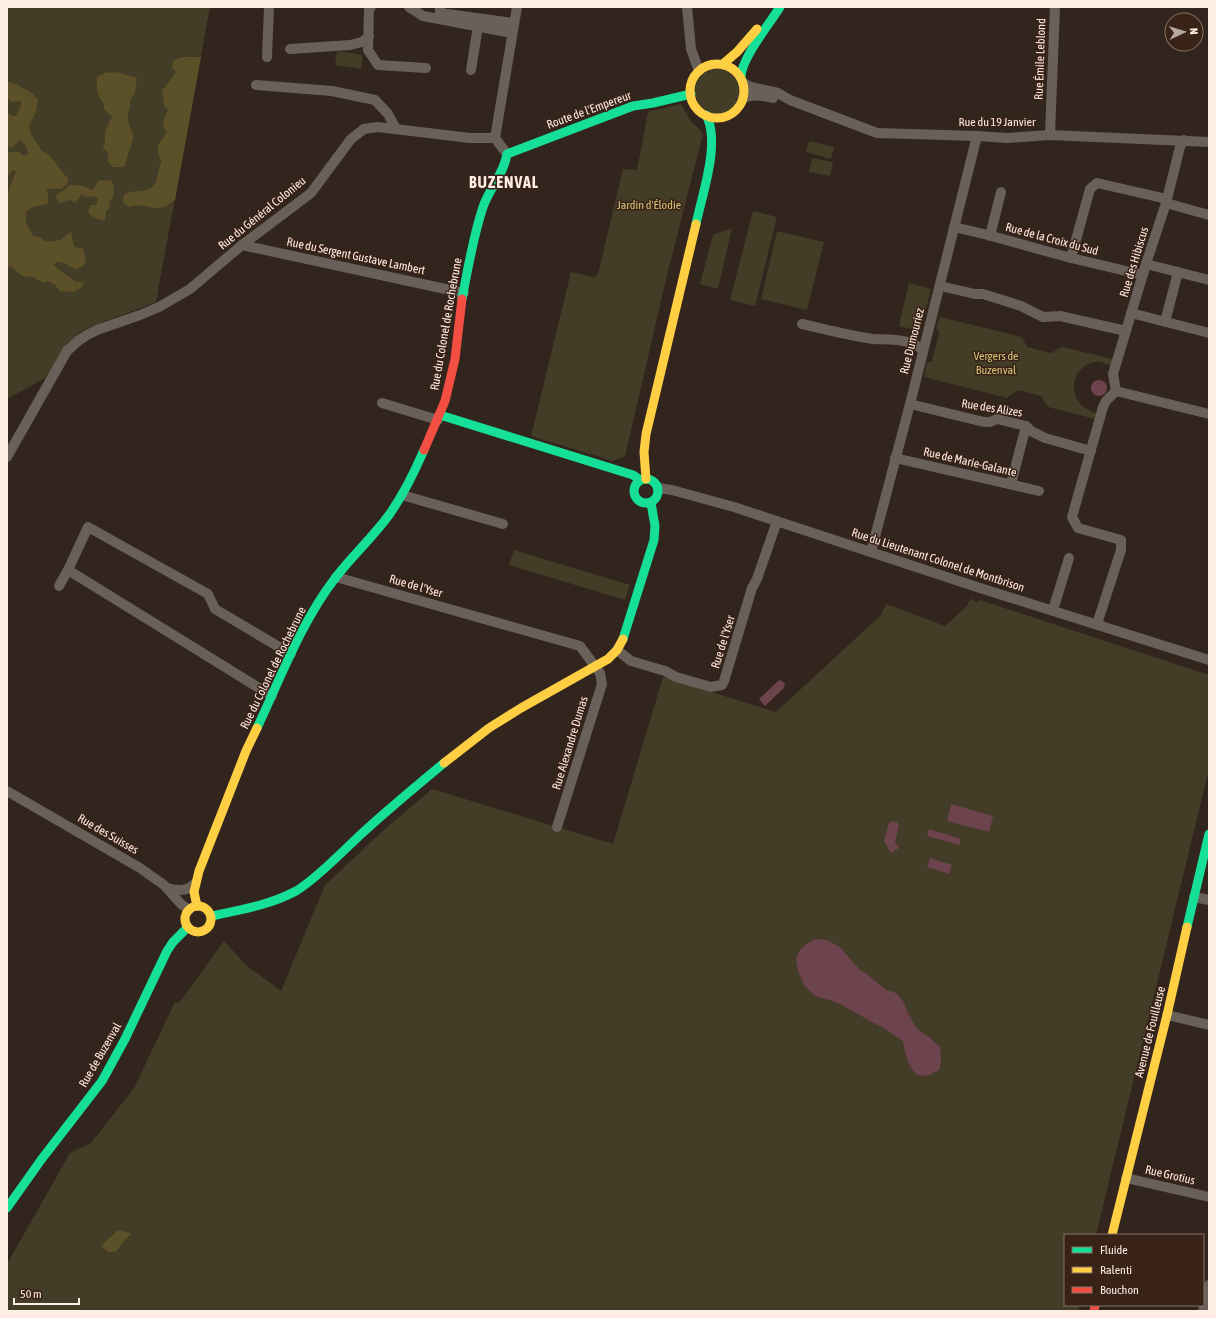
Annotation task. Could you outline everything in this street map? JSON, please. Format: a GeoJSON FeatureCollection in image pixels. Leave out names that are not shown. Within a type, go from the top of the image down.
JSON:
{"type":"FeatureCollection","features":[{"type":"Feature","properties":{"kind":"main road"},"geometry":{"type":"LineString","coordinates":[[723,64],[737,52],[777,7]]}},
{"type":"Feature","properties":{"kind":"main road"},"geometry":{"type":"LineString","coordinates":[[706,115],[718,118],[729,115],[737,109],[743,98],[744,90],[741,70],[747,58],[780,7]]}},
{"type":"Feature","properties":{"kind":"main road"},"geometry":{"type":"LineString","coordinates":[[643,480],[646,434],[709,167],[713,131],[710,120],[695,106],[691,94],[692,82],[699,71],[710,65],[723,64],[733,69],[742,80]]}},
{"type":"Feature","properties":{"kind":"main road","name":"Route de l'Empereur"},"geometry":{"type":"LineString","coordinates":[[507,154],[633,106],[691,94]]}},
{"type":"Feature","properties":{"kind":"main road"},"geometry":{"type":"LineString","coordinates":[[709,167],[729,115]]}},
{"type":"Feature","properties":{"kind":"main road","name":"Rue du Colonel de Rochebrune"},"geometry":{"type":"LineString","coordinates":[[193,908],[195,883],[199,871],[244,758],[308,619],[336,577],[389,515],[402,495],[418,465],[439,418],[445,401],[455,359],[471,250],[483,206],[504,167],[507,154]]}},
{"type":"Feature","properties":{"kind":"main road"},"geometry":{"type":"LineString","coordinates":[[439,418],[497,433],[633,475],[643,480],[651,480],[658,488],[657,497],[650,503],[641,503],[635,497],[634,487],[643,480]]}},
{"type":"Feature","properties":{"kind":"main road"},"geometry":{"type":"LineString","coordinates":[[211,916],[261,905],[281,898],[297,890],[320,872],[392,806],[470,742],[521,708],[608,659],[617,650],[625,632],[654,540],[655,526],[650,503]]}},
{"type":"Feature","properties":{"kind":"main road","name":"Avenue de Fouilleuse"},"geometry":{"type":"LineString","coordinates":[[1112,1234],[1167,1015],[1209,834]]}},
{"type":"Feature","properties":{"kind":"main road"},"geometry":{"type":"LineString","coordinates":[[193,908],[205,908],[209,911],[211,916],[210,924],[203,930],[194,931],[188,927],[186,917],[193,908]]}},
{"type":"Feature","properties":{"kind":"main road","name":"Rue de Buzenval"},"geometry":{"type":"LineString","coordinates":[[7,1208],[102,1081],[125,1039],[167,951],[173,942],[188,927]]}},
{"type":"Feature","properties":{"kind":"street"},"geometry":{"type":"LineString","coordinates":[[267,57],[269,7]]}},
{"type":"Feature","properties":{"kind":"street"},"geometry":{"type":"LineString","coordinates":[[371,7],[369,8],[368,50],[378,64],[426,68]]}},
{"type":"Feature","properties":{"kind":"street"},"geometry":{"type":"LineString","coordinates":[[409,7],[423,16],[440,13],[513,28]]}},
{"type":"Feature","properties":{"kind":"street"},"geometry":{"type":"LineString","coordinates":[[507,154],[495,138],[516,7]]}},
{"type":"Feature","properties":{"kind":"street"},"geometry":{"type":"LineString","coordinates":[[687,7],[691,49],[699,71]]}},
{"type":"Feature","properties":{"kind":"street","name":"Rue Émile Leblond"},"geometry":{"type":"LineString","coordinates":[[1050,136],[1055,7]]}},
{"type":"Feature","properties":{"kind":"street"},"geometry":{"type":"LineString","coordinates":[[471,70],[479,22]]}},
{"type":"Feature","properties":{"kind":"street"},"geometry":{"type":"LineString","coordinates":[[290,49],[350,45],[362,42],[369,36]]}},
{"type":"Feature","properties":{"kind":"street","name":"Rue du 19 Janvier"},"geometry":{"type":"LineString","coordinates":[[742,80],[751,87],[778,93],[790,100],[877,133],[1007,138],[1050,136],[1209,142]]}},
{"type":"Feature","properties":{"kind":"street"},"geometry":{"type":"LineString","coordinates":[[256,85],[332,91],[375,100],[388,114],[396,129]]}},
{"type":"Feature","properties":{"kind":"street","name":"Rue du 19 Janvier"},"geometry":{"type":"LineString","coordinates":[[743,98],[763,95],[790,100]]}},
{"type":"Feature","properties":{"kind":"street","name":"Rue du Général Colonieu"},"geometry":{"type":"LineString","coordinates":[[7,457],[67,351],[87,335],[152,310],[190,290],[242,245],[311,193],[351,139],[364,129],[378,127],[470,138],[495,138]]}},
{"type":"Feature","properties":{"kind":"street","name":"Rue Dumouriez"},"geometry":{"type":"LineString","coordinates":[[871,552],[940,286],[976,136]]}},
{"type":"Feature","properties":{"kind":"street","name":"Rue des Hibiscus"},"geometry":{"type":"LineString","coordinates":[[1116,391],[1113,374],[1142,275],[1167,201],[1180,147],[1184,140]]}},
{"type":"Feature","properties":{"kind":"street"},"geometry":{"type":"LineString","coordinates":[[1071,258],[1090,189],[1097,183],[1167,201],[1209,215]]}},
{"type":"Feature","properties":{"kind":"street"},"geometry":{"type":"LineString","coordinates":[[990,236],[1001,192]]}},
{"type":"Feature","properties":{"kind":"street","name":"Rue de la Croix du Sud"},"geometry":{"type":"LineString","coordinates":[[954,227],[1142,275]]}},
{"type":"Feature","properties":{"kind":"street","name":"Rue du Sergent Gustave Lambert"},"geometry":{"type":"LineString","coordinates":[[242,245],[464,293]]}},
{"type":"Feature","properties":{"kind":"street"},"geometry":{"type":"LineString","coordinates":[[1146,264],[1209,280]]}},
{"type":"Feature","properties":{"kind":"street"},"geometry":{"type":"LineString","coordinates":[[1165,322],[1178,272]]}},
{"type":"Feature","properties":{"kind":"street"},"geometry":{"type":"LineString","coordinates":[[940,286],[975,294],[983,294],[1021,306],[1043,317],[1060,316],[1126,331]]}},
{"type":"Feature","properties":{"kind":"street"},"geometry":{"type":"LineString","coordinates":[[1131,314],[1209,333]]}},
{"type":"Feature","properties":{"kind":"street"},"geometry":{"type":"LineString","coordinates":[[802,324],[872,339],[893,339],[919,346],[923,350]]}},
{"type":"Feature","properties":{"kind":"street"},"geometry":{"type":"LineString","coordinates":[[1097,624],[1121,550],[1121,540],[1078,528],[1072,517],[1106,400],[1116,391],[1209,414]]}},
{"type":"Feature","properties":{"kind":"street"},"geometry":{"type":"LineString","coordinates":[[382,403],[439,418]]}},
{"type":"Feature","properties":{"kind":"street","name":"Rue des Alizes"},"geometry":{"type":"LineString","coordinates":[[910,404],[984,422],[990,422],[997,419],[1026,426],[1031,431],[1045,438],[1091,451]]}},
{"type":"Feature","properties":{"kind":"street"},"geometry":{"type":"LineString","coordinates":[[1010,484],[1026,426]]}},
{"type":"Feature","properties":{"kind":"street","name":"Rue de Marie-Galante"},"geometry":{"type":"LineString","coordinates":[[895,458],[1039,491]]}},
{"type":"Feature","properties":{"kind":"street","name":"Rue du Lieutenant Colonel de Montbrison"},"geometry":{"type":"LineString","coordinates":[[658,488],[672,490],[734,507],[980,588],[1209,660]]}},
{"type":"Feature","properties":{"kind":"street"},"geometry":{"type":"LineString","coordinates":[[402,495],[503,524]]}},
{"type":"Feature","properties":{"kind":"street","name":"Rue de l'Yser"},"geometry":{"type":"LineString","coordinates":[[617,650],[632,660],[665,671],[676,677],[711,687],[722,685],[752,588],[757,579],[777,521]]}},
{"type":"Feature","properties":{"kind":"street"},"geometry":{"type":"LineString","coordinates":[[59,586],[88,527],[208,594],[215,609],[291,654]]}},
{"type":"Feature","properties":{"kind":"street"},"geometry":{"type":"LineString","coordinates":[[1053,610],[1069,558]]}},
{"type":"Feature","properties":{"kind":"street"},"geometry":{"type":"LineString","coordinates":[[68,570],[272,696]]}},
{"type":"Feature","properties":{"kind":"street","name":"Rue de l'Yser"},"geometry":{"type":"LineString","coordinates":[[336,577],[580,646],[596,667]]}},
{"type":"Feature","properties":{"kind":"street","name":"Rue Alexandre Dumas"},"geometry":{"type":"LineString","coordinates":[[557,827],[602,684],[600,674],[596,667]]}},
{"type":"Feature","properties":{"kind":"street","name":"Rue des Suisses"},"geometry":{"type":"LineString","coordinates":[[7,791],[140,868],[167,888],[181,904],[193,908]]}},
{"type":"Feature","properties":{"kind":"street"},"geometry":{"type":"LineString","coordinates":[[167,888],[186,890],[195,883]]}},
{"type":"Feature","properties":{"kind":"street"},"geometry":{"type":"LineString","coordinates":[[1194,897],[1209,900]]}},
{"type":"Feature","properties":{"kind":"street"},"geometry":{"type":"LineString","coordinates":[[1167,1015],[1209,1025]]}},
{"type":"Feature","properties":{"kind":"street","name":"Rue Grotius"},"geometry":{"type":"LineString","coordinates":[[1126,1178],[1209,1197]]}},
{"type":"Feature","properties":{"kind":"street"},"geometry":{"type":"LineString","coordinates":[[1203,1311],[1209,1285]]}},
{"type":"Feature","properties":{"kind":"green space"},"geometry":{"type":"Polygon","coordinates":[[[7,7],[210,7],[156,302],[83,330],[66,345],[49,376],[7,399],[7,7]]]}},
{"type":"Feature","properties":{"kind":"green space"},"geometry":{"type":"Polygon","coordinates":[[[337,51],[363,55],[361,69],[335,65],[337,51]]]}},
{"type":"Feature","properties":{"kind":"green space"},"geometry":{"type":"Polygon","coordinates":[[[718,68],[731,72],[737,78],[741,91],[737,104],[731,110],[718,114],[705,110],[699,104],[695,91],[699,78],[705,72],[718,68]]]}},
{"type":"Feature","properties":{"kind":"green space","name":"Jardin d'Élodie"},"geometry":{"type":"Polygon","coordinates":[[[681,104],[690,120],[703,134],[667,275],[625,456],[613,461],[531,436],[571,272],[594,277],[598,274],[623,169],[637,170],[648,112],[681,104]]]}},
{"type":"Feature","properties":{"kind":"green space"},"geometry":{"type":"Polygon","coordinates":[[[809,141],[834,147],[831,159],[806,152],[809,141]]]}},
{"type":"Feature","properties":{"kind":"green space"},"geometry":{"type":"Polygon","coordinates":[[[812,158],[833,162],[830,176],[809,172],[812,158]]]}},
{"type":"Feature","properties":{"kind":"green space"},"geometry":{"type":"Polygon","coordinates":[[[753,211],[777,217],[755,306],[730,300],[753,211]]]}},
{"type":"Feature","properties":{"kind":"green space"},"geometry":{"type":"Polygon","coordinates":[[[732,228],[718,289],[700,284],[713,235],[732,228]]]}},
{"type":"Feature","properties":{"kind":"green space"},"geometry":{"type":"Polygon","coordinates":[[[777,231],[824,242],[807,310],[761,299],[777,231]]]}},
{"type":"Feature","properties":{"kind":"green space"},"geometry":{"type":"Polygon","coordinates":[[[909,283],[931,289],[920,331],[899,326],[909,283]]]}},
{"type":"Feature","properties":{"kind":"green space","name":"Vergers de Buzenval"},"geometry":{"type":"Polygon","coordinates":[[[940,317],[1022,337],[1027,347],[1051,353],[1062,347],[1113,359],[1111,365],[1101,362],[1091,363],[1083,367],[1077,374],[1074,383],[1074,392],[1078,401],[1085,408],[1097,413],[1095,419],[1048,407],[1041,396],[1018,390],[1007,398],[924,377],[927,363],[932,361],[939,333],[936,328],[940,317]]]}},
{"type":"Feature","properties":{"kind":"green space"},"geometry":{"type":"Polygon","coordinates":[[[514,550],[630,585],[625,600],[509,565],[514,550]]]}},
{"type":"Feature","properties":{"kind":"green space"},"geometry":{"type":"Polygon","coordinates":[[[971,597],[972,600],[978,602],[980,600],[1209,675],[1209,769],[1096,1234],[1064,1234],[1064,1306],[1080,1306],[1078,1311],[7,1311],[7,1264],[70,1153],[91,1143],[134,1088],[175,1002],[179,1003],[224,941],[246,965],[281,991],[325,885],[386,828],[432,789],[613,844],[663,677],[776,712],[881,615],[886,604],[945,626],[967,606],[971,597]]]}},
{"type":"Feature","properties":{"kind":"shaded area"},"geometry":{"type":"Polygon","coordinates":[[[182,57],[201,57],[175,200],[160,208],[139,205],[129,207],[123,203],[124,195],[131,192],[147,190],[154,185],[157,179],[159,167],[162,161],[158,153],[158,146],[167,133],[163,122],[168,110],[164,105],[162,91],[176,72],[172,67],[173,61],[182,57]]]}},
{"type":"Feature","properties":{"kind":"shaded area"},"geometry":{"type":"Polygon","coordinates":[[[116,72],[137,78],[135,93],[130,100],[128,113],[130,126],[134,136],[124,167],[112,167],[108,161],[108,152],[103,148],[105,131],[112,117],[104,109],[104,104],[98,94],[97,88],[97,77],[105,73],[116,72]]]}},
{"type":"Feature","properties":{"kind":"shaded area"},"geometry":{"type":"Polygon","coordinates":[[[10,82],[25,89],[38,99],[36,112],[29,126],[31,134],[42,151],[50,156],[68,179],[67,184],[61,189],[46,189],[48,194],[48,203],[29,209],[26,212],[26,223],[33,236],[41,238],[46,242],[61,240],[71,231],[74,246],[83,248],[86,261],[83,266],[76,269],[60,262],[53,265],[76,282],[84,282],[82,287],[74,292],[60,291],[55,285],[48,281],[44,283],[33,277],[22,276],[12,267],[7,266],[7,194],[16,172],[13,170],[7,176],[7,152],[19,152],[24,156],[28,154],[27,148],[20,140],[12,148],[9,147],[7,143],[7,111],[11,116],[16,116],[22,103],[19,101],[11,102],[7,98],[7,83],[10,82]]]}},
{"type":"Feature","properties":{"kind":"shaded area"},"geometry":{"type":"Polygon","coordinates":[[[98,181],[112,181],[114,190],[109,203],[110,206],[108,210],[106,210],[105,220],[91,216],[88,211],[91,205],[96,205],[98,200],[95,196],[86,197],[80,193],[81,195],[75,203],[70,200],[59,203],[56,198],[57,194],[69,185],[86,187],[93,190],[98,181]]]}},
{"type":"Feature","properties":{"kind":"shaded area"},"geometry":{"type":"Polygon","coordinates":[[[1096,380],[1102,380],[1107,385],[1105,394],[1102,396],[1096,396],[1091,391],[1091,385],[1096,380]]]}},
{"type":"Feature","properties":{"kind":"shaded area"},"geometry":{"type":"Polygon","coordinates":[[[781,680],[785,684],[784,688],[765,706],[759,699],[778,681],[781,680]]]}},
{"type":"Feature","properties":{"kind":"shaded area"},"geometry":{"type":"Polygon","coordinates":[[[951,804],[993,816],[989,832],[947,821],[951,804]]]}},
{"type":"Feature","properties":{"kind":"shaded area"},"geometry":{"type":"Polygon","coordinates":[[[893,821],[897,822],[899,825],[895,842],[899,848],[891,853],[884,841],[889,823],[893,821]]]}},
{"type":"Feature","properties":{"kind":"shaded area"},"geometry":{"type":"Polygon","coordinates":[[[929,829],[961,839],[959,845],[927,836],[929,829]]]}},
{"type":"Feature","properties":{"kind":"shaded area"},"geometry":{"type":"Polygon","coordinates":[[[930,858],[952,865],[949,874],[927,867],[930,858]]]}},
{"type":"Feature","properties":{"kind":"shaded area"},"geometry":{"type":"Polygon","coordinates":[[[815,939],[827,940],[840,947],[858,968],[886,990],[896,993],[903,1001],[917,1029],[940,1047],[941,1061],[939,1070],[927,1076],[917,1075],[907,1060],[903,1041],[885,1029],[836,1002],[815,996],[804,985],[798,971],[796,959],[800,950],[806,944],[815,939]]]}},
{"type":"Feature","properties":{"kind":"shaded area"},"geometry":{"type":"Polygon","coordinates":[[[118,1230],[131,1234],[115,1252],[108,1252],[101,1246],[118,1230]]]}},
{"type":"Feature","properties":{"kind":"traffic: fast"},"geometry":{"type":"LineString","coordinates":[[741,77],[742,69],[751,51],[780,7]]}},
{"type":"Feature","properties":{"kind":"traffic: fast"},"geometry":{"type":"LineString","coordinates":[[462,299],[479,218],[486,200],[500,175],[507,154],[633,106],[691,94]]}},
{"type":"Feature","properties":{"kind":"traffic: fast"},"geometry":{"type":"LineString","coordinates":[[696,224],[706,184],[711,154],[712,139],[710,126],[706,115]]}},
{"type":"Feature","properties":{"kind":"traffic: fast"},"geometry":{"type":"LineString","coordinates":[[440,415],[633,475],[640,480]]}},
{"type":"Feature","properties":{"kind":"traffic: fast"},"geometry":{"type":"LineString","coordinates":[[257,728],[292,650],[312,612],[336,577],[389,515],[408,483],[424,450]]}},
{"type":"Feature","properties":{"kind":"traffic: fast"},"geometry":{"type":"LineString","coordinates":[[646,479],[655,482],[658,491],[655,500],[646,503],[637,500],[634,491],[637,482],[646,479]]}},
{"type":"Feature","properties":{"kind":"traffic: fast"},"geometry":{"type":"LineString","coordinates":[[623,639],[654,540],[655,526],[651,503]]}},
{"type":"Feature","properties":{"kind":"traffic: fast"},"geometry":{"type":"LineString","coordinates":[[211,916],[276,900],[304,886],[379,818],[444,763]]}},
{"type":"Feature","properties":{"kind":"traffic: fast"},"geometry":{"type":"LineString","coordinates":[[1187,927],[1209,834]]}},
{"type":"Feature","properties":{"kind":"traffic: fast"},"geometry":{"type":"LineString","coordinates":[[7,1208],[41,1160],[102,1081],[125,1039],[167,951],[173,942],[188,927]]}},
{"type":"Feature","properties":{"kind":"traffic: slow"},"geometry":{"type":"LineString","coordinates":[[723,64],[737,52],[757,29]]}},
{"type":"Feature","properties":{"kind":"traffic: slow"},"geometry":{"type":"LineString","coordinates":[[717,64],[727,66],[736,72],[742,81],[744,91],[742,101],[736,110],[727,116],[717,118],[707,116],[698,110],[692,101],[690,91],[692,81],[698,72],[707,66],[717,64]]}},
{"type":"Feature","properties":{"kind":"traffic: slow"},"geometry":{"type":"LineString","coordinates":[[646,479],[644,452],[646,434],[696,224]]}},
{"type":"Feature","properties":{"kind":"traffic: slow"},"geometry":{"type":"LineString","coordinates":[[444,763],[489,728],[521,708],[608,659],[617,650],[623,639]]}},
{"type":"Feature","properties":{"kind":"traffic: slow"},"geometry":{"type":"LineString","coordinates":[[197,906],[194,892],[199,871],[246,751],[257,728]]}},
{"type":"Feature","properties":{"kind":"traffic: slow"},"geometry":{"type":"LineString","coordinates":[[198,906],[207,910],[211,919],[207,928],[198,932],[189,928],[185,919],[189,910],[198,906]]}},
{"type":"Feature","properties":{"kind":"traffic: slow"},"geometry":{"type":"LineString","coordinates":[[1112,1234],[1167,1015],[1187,927]]}},
{"type":"Feature","properties":{"kind":"traffic: jam"},"geometry":{"type":"LineString","coordinates":[[424,450],[445,401],[455,359],[462,299]]}},
{"type":"Feature","properties":{"kind":"traffic: jam"},"geometry":{"type":"LineString","coordinates":[[1094,1311],[1095,1306]]}},
{"type":"Feature","properties":{"kind":"district","name":"BUZENVAL"},"geometry":{"type":"Point","coordinates":[504,182]}}]}
